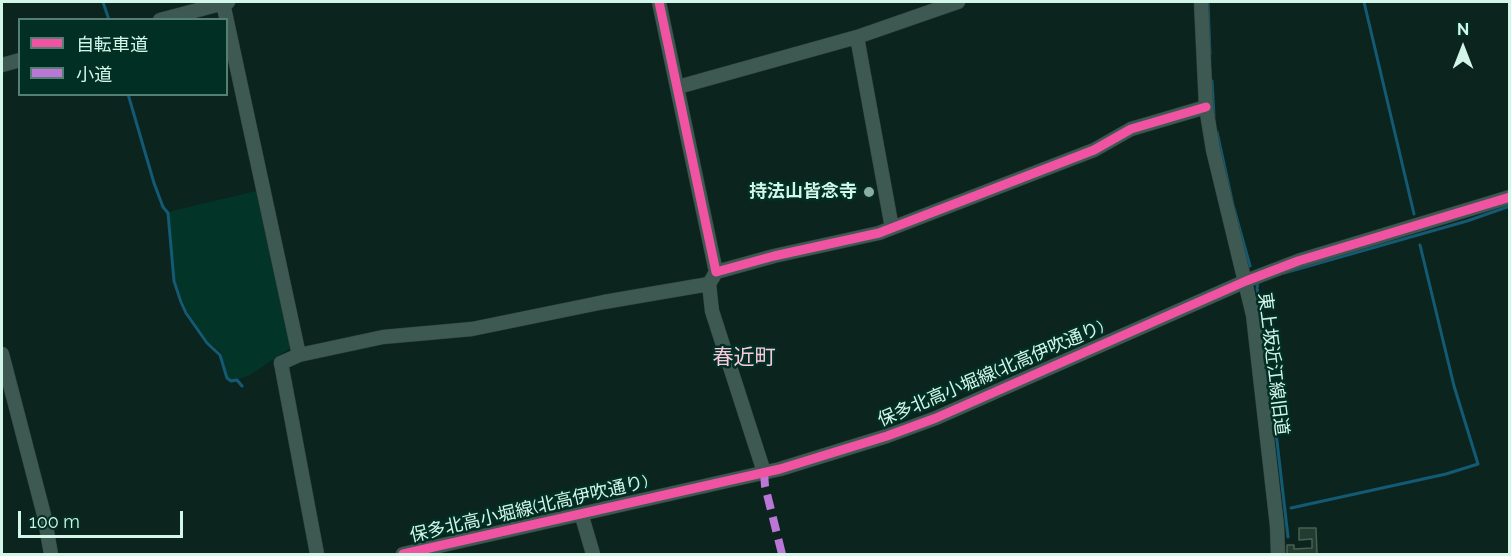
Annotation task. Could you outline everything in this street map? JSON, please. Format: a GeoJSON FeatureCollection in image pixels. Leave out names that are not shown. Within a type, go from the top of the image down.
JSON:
{"type":"FeatureCollection","features":[{"type":"Feature","properties":{"kind":"street"},"geometry":{"type":"LineString","coordinates":[[167,18],[226,2],[299,355]]}},
{"type":"Feature","properties":{"kind":"street"},"geometry":{"type":"LineString","coordinates":[[659,2],[678,87],[713,278],[712,311],[764,472]]}},
{"type":"Feature","properties":{"kind":"street"},"geometry":{"type":"LineString","coordinates":[[678,87],[857,37],[958,2]]}},
{"type":"Feature","properties":{"kind":"street","name":"東上坂近江線旧道"},"geometry":{"type":"LineString","coordinates":[[1201,2],[1206,107],[1213,150],[1253,315],[1277,526],[1278,555]]}},
{"type":"Feature","properties":{"kind":"street"},"geometry":{"type":"LineString","coordinates":[[857,37],[892,228]]}},
{"type":"Feature","properties":{"kind":"street"},"geometry":{"type":"LineString","coordinates":[[2,65],[18,61]]}},
{"type":"Feature","properties":{"kind":"street"},"geometry":{"type":"LineString","coordinates":[[317,555],[281,363],[299,355],[383,337],[472,329],[604,302],[713,278],[774,256],[879,233],[1094,150],[1131,129],[1206,107]]}},
{"type":"Feature","properties":{"kind":"street","name":"保多北高小堀線(北高伊吹通り)"},"geometry":{"type":"LineString","coordinates":[[403,555],[764,472],[887,436],[936,418],[1246,281],[1298,261],[1509,197]]}},
{"type":"Feature","properties":{"kind":"street"},"geometry":{"type":"LineString","coordinates":[[2,354],[44,514],[51,555]]}},
{"type":"Feature","properties":{"kind":"street"},"geometry":{"type":"LineString","coordinates":[[581,513],[593,555]]}},
{"type":"Feature","properties":{"kind":"shaded area"},"geometry":{"type":"Polygon","coordinates":[[[260,190],[292,347],[250,375],[233,381],[229,380],[221,352],[207,341],[186,309],[175,280],[168,212],[260,190]]]}},
{"type":"Feature","properties":{"kind":"building"},"geometry":{"type":"Polygon","coordinates":[[[1299,528],[1316,528],[1317,554],[1287,554],[1287,545],[1294,545],[1294,549],[1312,548],[1312,539],[1299,540],[1299,528]]]}},
{"type":"Feature","properties":{"kind":"waterway"},"geometry":{"type":"LineString","coordinates":[[103,2],[108,18]]}},
{"type":"Feature","properties":{"kind":"waterway"},"geometry":{"type":"LineString","coordinates":[[1208,2],[1210,54]]}},
{"type":"Feature","properties":{"kind":"waterway"},"geometry":{"type":"LineString","coordinates":[[1364,2],[1414,214]]}},
{"type":"Feature","properties":{"kind":"waterway"},"geometry":{"type":"LineString","coordinates":[[1212,81],[1214,116]]}},
{"type":"Feature","properties":{"kind":"waterway"},"geometry":{"type":"LineString","coordinates":[[129,96],[154,183],[163,207],[168,213],[174,281],[181,302],[207,343],[220,355],[227,378],[231,381],[237,380],[242,386]]}},
{"type":"Feature","properties":{"kind":"waterway"},"geometry":{"type":"LineString","coordinates":[[1217,132],[1233,205],[1250,266]]}},
{"type":"Feature","properties":{"kind":"waterway"},"geometry":{"type":"LineString","coordinates":[[1284,273],[1467,221],[1510,206]]}},
{"type":"Feature","properties":{"kind":"waterway"},"geometry":{"type":"LineString","coordinates":[[1291,508],[1446,474],[1478,464],[1454,386],[1420,245]]}},
{"type":"Feature","properties":{"kind":"waterway"},"geometry":{"type":"LineString","coordinates":[[1258,282],[1288,537]]}},
{"type":"Feature","properties":{"kind":"marked path"},"geometry":{"type":"LineString","coordinates":[[764,472],[765,486],[782,554]]}},
{"type":"Feature","properties":{"kind":"cycle path"},"geometry":{"type":"LineString","coordinates":[[659,2],[716,272],[774,256],[879,233],[1094,150],[1131,129],[1206,107]]}},
{"type":"Feature","properties":{"kind":"cycle path"},"geometry":{"type":"LineString","coordinates":[[403,554],[780,469],[887,436],[936,418],[1246,281],[1298,261],[1510,197]]}},
{"type":"Feature","properties":{"kind":"place","name":"持法山皆念寺"},"geometry":{"type":"Point","coordinates":[869,192]}},
{"type":"Feature","properties":{"kind":"district","name":"春近町"},"geometry":{"type":"Point","coordinates":[744,358]}}]}
